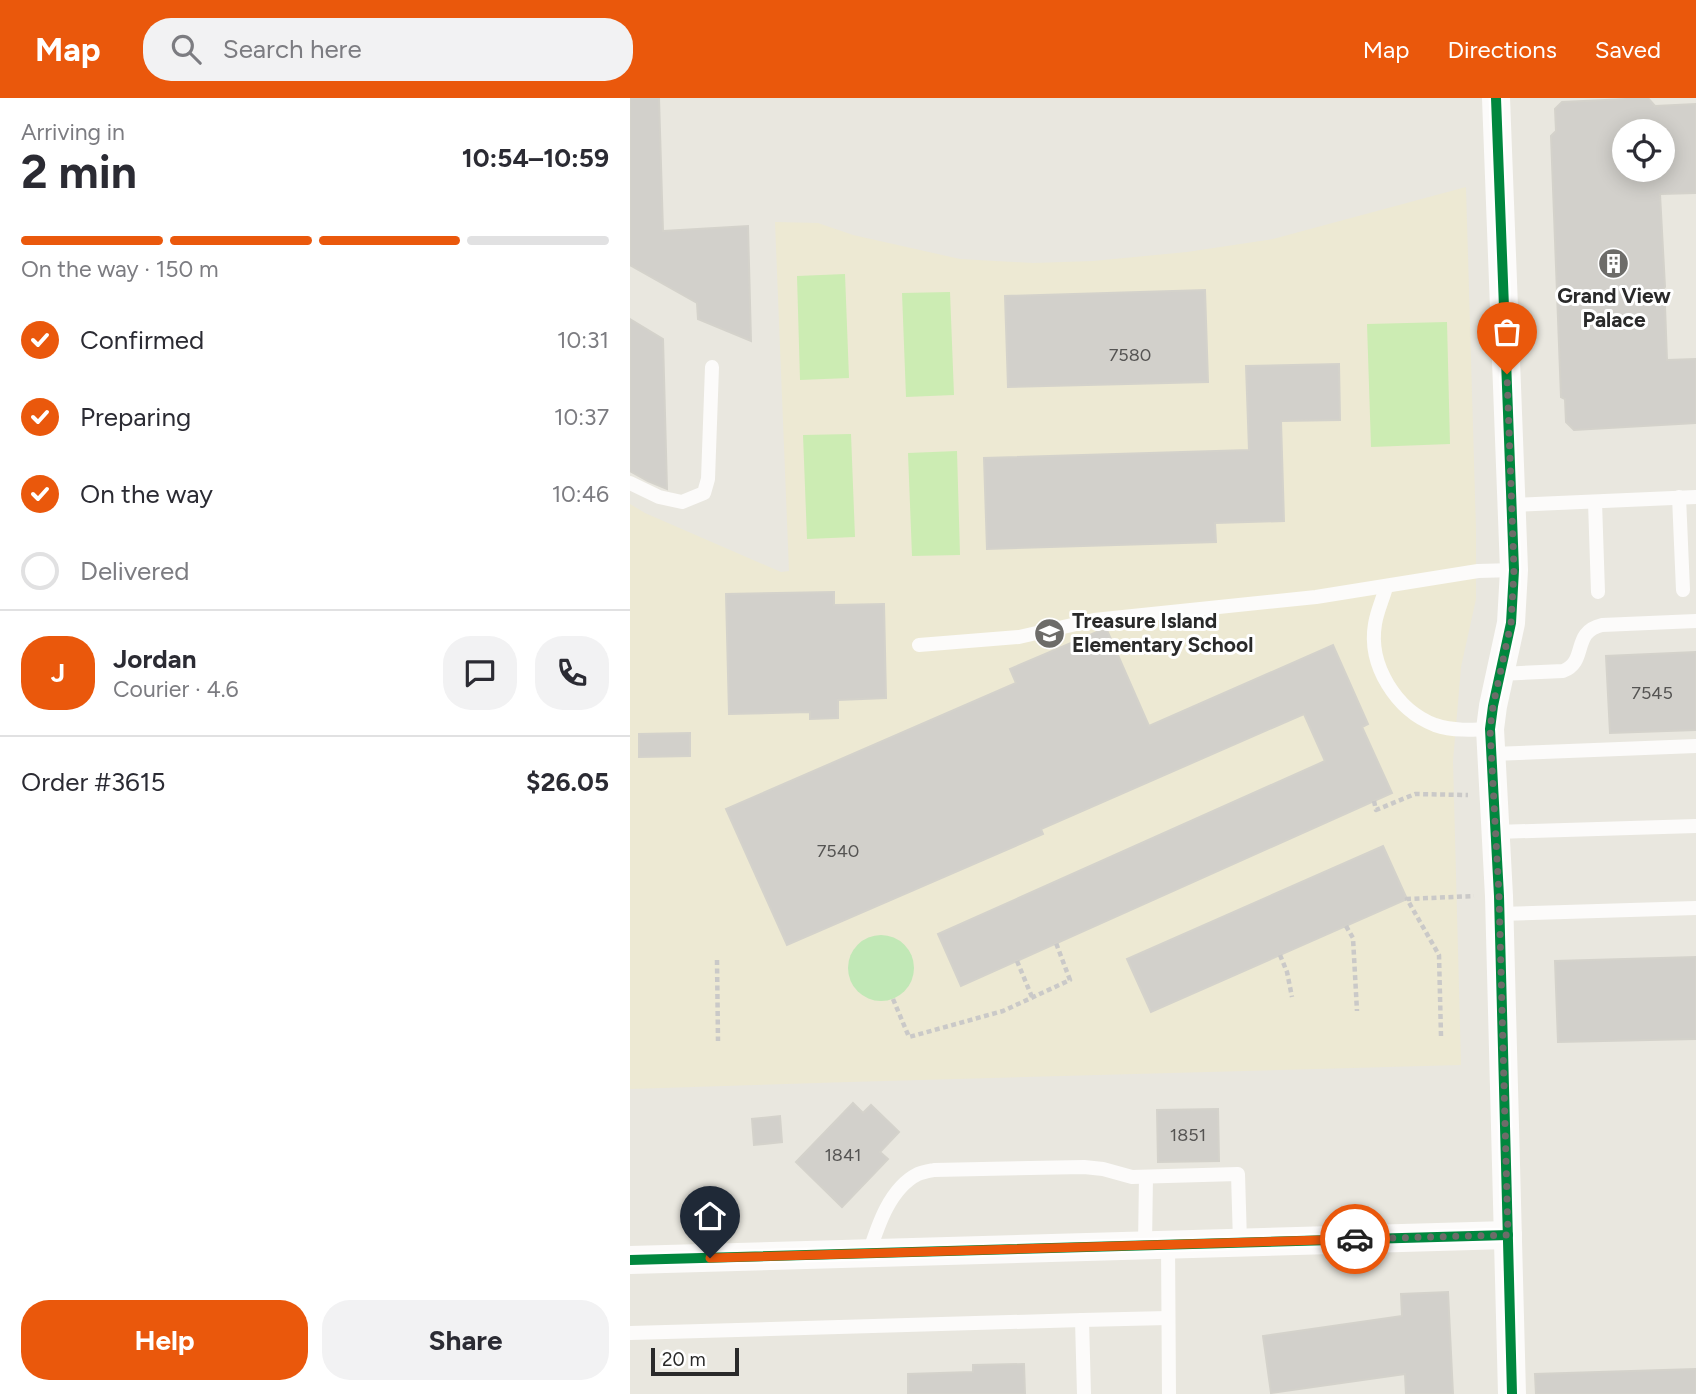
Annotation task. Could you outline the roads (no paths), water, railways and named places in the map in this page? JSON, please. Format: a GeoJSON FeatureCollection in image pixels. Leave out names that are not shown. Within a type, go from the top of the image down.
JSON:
{"type":"FeatureCollection","features":[{"type":"Feature","properties":{"kind":"street"},"geometry":{"type":"LineString","coordinates":[[1496,98],[1514,570],[1511,623],[1500,674],[1491,741],[1499,905],[1512,1394]]}},
{"type":"Feature","properties":{"kind":"street"},"geometry":{"type":"LineString","coordinates":[[630,1260],[1508,1235]]}},
{"type":"Feature","properties":{"kind":"lane"},"geometry":{"type":"LineString","coordinates":[[630,483],[659,497],[682,502],[704,493],[708,479],[712,367]]}},
{"type":"Feature","properties":{"kind":"lane"},"geometry":{"type":"LineString","coordinates":[[1512,505],[1696,497]]}},
{"type":"Feature","properties":{"kind":"lane"},"geometry":{"type":"LineString","coordinates":[[1679,498],[1683,590]]}},
{"type":"Feature","properties":{"kind":"lane"},"geometry":{"type":"LineString","coordinates":[[1595,502],[1598,592]]}},
{"type":"Feature","properties":{"kind":"lane"},"geometry":{"type":"LineString","coordinates":[[919,645],[1019,637],[1094,620],[1316,597],[1478,571],[1514,570]]}},
{"type":"Feature","properties":{"kind":"lane"},"geometry":{"type":"LineString","coordinates":[[1386,587],[1375,624],[1375,650],[1391,690],[1418,716],[1436,725],[1491,741],[1696,746]]}},
{"type":"Feature","properties":{"kind":"lane"},"geometry":{"type":"LineString","coordinates":[[1500,674],[1563,671],[1572,668],[1584,635],[1592,627],[1696,621]]}},
{"type":"Feature","properties":{"kind":"lane"},"geometry":{"type":"LineString","coordinates":[[1496,832],[1696,826]]}},
{"type":"Feature","properties":{"kind":"lane"},"geometry":{"type":"LineString","coordinates":[[1499,905],[1696,908]]}},
{"type":"Feature","properties":{"kind":"lane"},"geometry":{"type":"LineString","coordinates":[[869,1253],[886,1209],[898,1192],[919,1173],[934,1170],[1084,1167],[1132,1177],[1238,1174],[1240,1242]]}},
{"type":"Feature","properties":{"kind":"lane"},"geometry":{"type":"LineString","coordinates":[[1146,1177],[1168,1318],[1169,1394]]}},
{"type":"Feature","properties":{"kind":"lane"},"geometry":{"type":"LineString","coordinates":[[630,1333],[1168,1318]]}},
{"type":"Feature","properties":{"kind":"lane"},"geometry":{"type":"LineString","coordinates":[[1082,1320],[1084,1394]]}},
{"type":"Feature","properties":{"kind":"place","name":"Grand View Palace"},"geometry":{"type":"Point","coordinates":[1614,264]}},
{"type":"Feature","properties":{"kind":"place","name":"Treasure Island Elementary School"},"geometry":{"type":"Point","coordinates":[1049,633]}}]}
